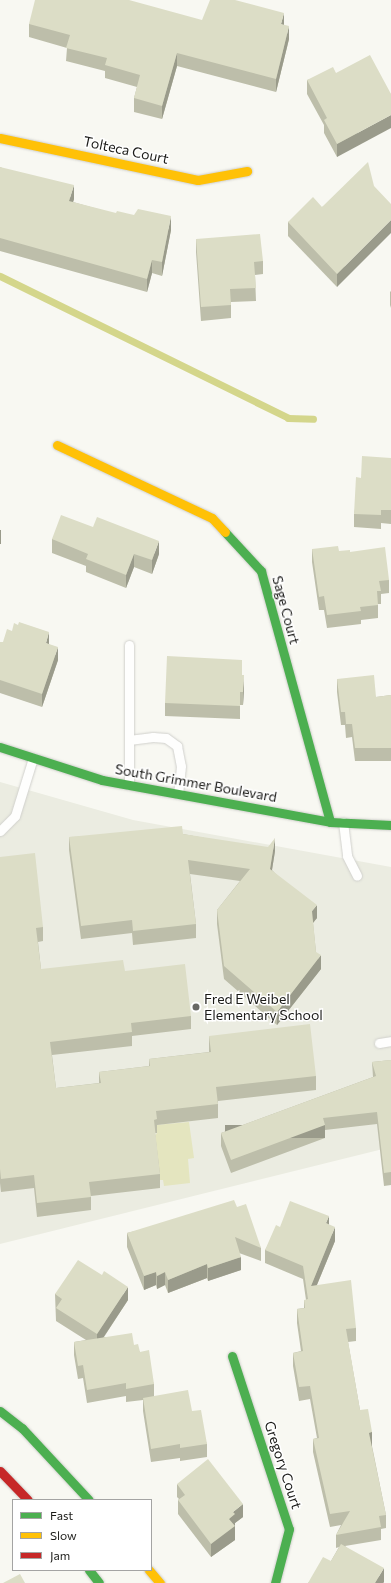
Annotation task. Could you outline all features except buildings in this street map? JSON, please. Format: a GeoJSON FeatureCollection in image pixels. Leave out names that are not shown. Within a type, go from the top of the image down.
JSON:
{"type":"FeatureCollection","features":[{"type":"Feature","properties":{"kind":"street","name":"Tolteca Court"},"geometry":{"type":"LineString","coordinates":[[0,138],[198,180],[247,170]]}},
{"type":"Feature","properties":{"kind":"street","name":"Sage Court"},"geometry":{"type":"LineString","coordinates":[[57,445],[212,518],[261,571],[330,822]]}},
{"type":"Feature","properties":{"kind":"street","name":"South Grimmer Boulevard"},"geometry":{"type":"LineString","coordinates":[[0,747],[102,780],[330,822],[391,825]]}},
{"type":"Feature","properties":{"kind":"street","name":"Gregory Court"},"geometry":{"type":"LineString","coordinates":[[232,1356],[289,1529],[275,1583]]}},
{"type":"Feature","properties":{"kind":"street"},"geometry":{"type":"LineString","coordinates":[[0,1412],[22,1428],[88,1499]]}},
{"type":"Feature","properties":{"kind":"street"},"geometry":{"type":"LineString","coordinates":[[0,1471],[27,1499]]}},
{"type":"Feature","properties":{"kind":"street"},"geometry":{"type":"LineString","coordinates":[[90,1571],[99,1583]]}},
{"type":"Feature","properties":{"kind":"street"},"geometry":{"type":"LineString","coordinates":[[150,1571],[160,1583]]}},
{"type":"Feature","properties":{"kind":"lane"},"geometry":{"type":"LineString","coordinates":[[129,785],[130,645]]}},
{"type":"Feature","properties":{"kind":"lane"},"geometry":{"type":"LineString","coordinates":[[129,740],[153,737],[166,738],[177,746],[181,766],[178,794]]}},
{"type":"Feature","properties":{"kind":"lane"},"geometry":{"type":"LineString","coordinates":[[0,831],[15,816],[33,758]]}},
{"type":"Feature","properties":{"kind":"lane"},"geometry":{"type":"LineString","coordinates":[[343,822],[347,856],[357,876]]}},
{"type":"Feature","properties":{"kind":"lane"},"geometry":{"type":"LineString","coordinates":[[379,1043],[391,1042]]}},
{"type":"Feature","properties":{"kind":"shaded area","name":"Fred E Weibel Elementary School"},"geometry":{"type":"Polygon","coordinates":[[[0,782],[133,820],[391,867],[391,1147],[0,1244],[0,782]]]}},
{"type":"Feature","properties":{"kind":"green space"},"geometry":{"type":"Polygon","coordinates":[[[189,1122],[194,1158],[188,1159],[190,1183],[164,1186],[163,1180],[159,1180],[154,1137],[157,1133],[156,1125],[189,1122]]]}},
{"type":"Feature","properties":{"kind":"waterway"},"geometry":{"type":"LineString","coordinates":[[0,276],[288,418],[313,419]]}},
{"type":"Feature","properties":{"kind":"traffic: fast"},"geometry":{"type":"LineString","coordinates":[[225,532],[261,571],[330,822]]}},
{"type":"Feature","properties":{"kind":"traffic: fast"},"geometry":{"type":"LineString","coordinates":[[0,747],[102,780],[330,822],[391,825]]}},
{"type":"Feature","properties":{"kind":"traffic: fast"},"geometry":{"type":"LineString","coordinates":[[232,1356],[289,1529],[275,1583]]}},
{"type":"Feature","properties":{"kind":"traffic: fast"},"geometry":{"type":"LineString","coordinates":[[0,1411],[22,1428],[88,1499]]}},
{"type":"Feature","properties":{"kind":"traffic: fast"},"geometry":{"type":"LineString","coordinates":[[90,1571],[99,1583]]}},
{"type":"Feature","properties":{"kind":"traffic: slow"},"geometry":{"type":"LineString","coordinates":[[0,138],[198,180],[247,171]]}},
{"type":"Feature","properties":{"kind":"traffic: slow"},"geometry":{"type":"LineString","coordinates":[[57,445],[212,518],[225,532]]}},
{"type":"Feature","properties":{"kind":"traffic: slow"},"geometry":{"type":"LineString","coordinates":[[150,1571],[160,1583]]}},
{"type":"Feature","properties":{"kind":"traffic: jam"},"geometry":{"type":"LineString","coordinates":[[0,1471],[27,1499]]}},
{"type":"Feature","properties":{"kind":"place","name":"Fred E Weibel Elementary School"},"geometry":{"type":"Point","coordinates":[196,1007]}}]}
